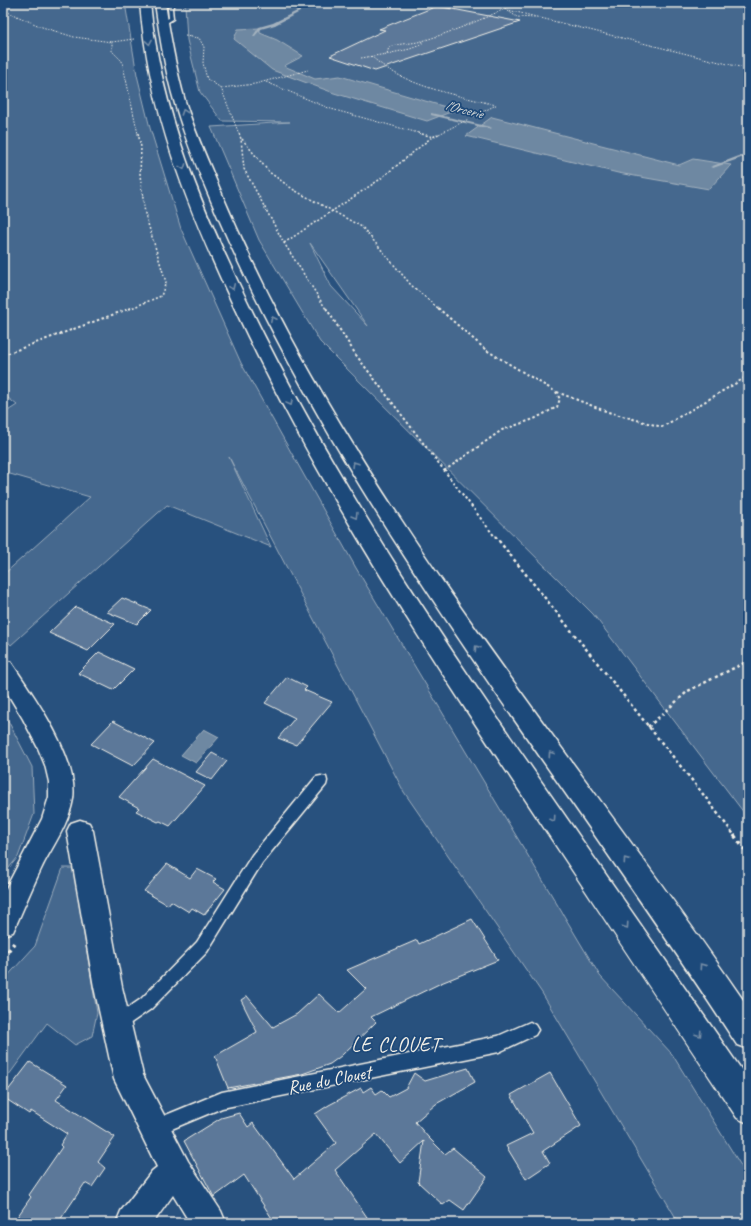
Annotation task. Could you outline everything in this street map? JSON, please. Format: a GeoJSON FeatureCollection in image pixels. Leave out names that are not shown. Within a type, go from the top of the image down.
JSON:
{"type":"FeatureCollection","features":[{"type":"Feature","properties":{"kind":"highway"},"geometry":{"type":"LineString","coordinates":[[145,3],[152,60],[163,108],[196,204],[240,304],[302,426],[335,484],[406,600],[748,1107]]}},
{"type":"Feature","properties":{"kind":"highway"},"geometry":{"type":"LineString","coordinates":[[166,10],[172,72],[181,104],[202,162],[225,220],[272,317],[327,418],[402,538],[447,605],[748,1034]]}},
{"type":"Feature","properties":{"kind":"highway"},"geometry":{"type":"LineString","coordinates":[[724,998],[748,1023]]}},
{"type":"Feature","properties":{"kind":"street"},"geometry":{"type":"LineString","coordinates":[[3,668],[34,718],[46,742],[58,774],[61,796],[59,806],[3,923]]}},
{"type":"Feature","properties":{"kind":"street"},"geometry":{"type":"LineString","coordinates":[[80,831],[108,987],[129,1079],[177,1172],[209,1223]]}},
{"type":"Feature","properties":{"kind":"street"},"geometry":{"type":"LineString","coordinates":[[3,888],[34,857]]}},
{"type":"Feature","properties":{"kind":"street"},"geometry":{"type":"LineString","coordinates":[[133,1223],[162,1182],[177,1172]]}},
{"type":"Feature","properties":{"kind":"lane"},"geometry":{"type":"LineString","coordinates":[[117,1024],[146,1004],[202,948],[257,859],[321,780]]}},
{"type":"Feature","properties":{"kind":"lane","name":"Rue du Clouet"},"geometry":{"type":"LineString","coordinates":[[153,1128],[222,1100],[499,1044],[530,1030]]}},
{"type":"Feature","properties":{"kind":"path"},"geometry":{"type":"LineString","coordinates":[[386,54],[389,47],[401,43],[421,41],[470,24],[518,3]]}},
{"type":"Feature","properties":{"kind":"path"},"geometry":{"type":"LineString","coordinates":[[3,10],[42,27],[74,37],[112,42],[137,39]]}},
{"type":"Feature","properties":{"kind":"path"},"geometry":{"type":"LineString","coordinates":[[504,10],[748,69]]}},
{"type":"Feature","properties":{"kind":"path"},"geometry":{"type":"LineString","coordinates":[[508,10],[511,16],[539,18]]}},
{"type":"Feature","properties":{"kind":"path"},"geometry":{"type":"LineString","coordinates":[[185,36],[198,38],[202,42],[204,47],[203,63],[207,79],[221,88],[242,139],[268,172],[294,190],[362,227],[411,285],[486,350],[556,392],[608,412],[662,427],[721,394],[748,376]]}},
{"type":"Feature","properties":{"kind":"path"},"geometry":{"type":"LineString","coordinates":[[361,58],[386,54],[422,44],[421,41]]}},
{"type":"Feature","properties":{"kind":"path"},"geometry":{"type":"LineString","coordinates":[[3,355],[161,296],[166,282],[145,214],[140,175],[141,147],[122,61],[112,51],[112,42]]}},
{"type":"Feature","properties":{"kind":"path"},"geometry":{"type":"LineString","coordinates":[[284,243],[375,184],[413,155],[433,137],[496,105],[392,73],[378,65],[371,56]]}},
{"type":"Feature","properties":{"kind":"path"},"geometry":{"type":"LineString","coordinates":[[221,88],[266,82],[308,70]]}},
{"type":"Feature","properties":{"kind":"path"},"geometry":{"type":"LineString","coordinates":[[266,82],[282,87],[316,103],[348,114],[433,137]]}},
{"type":"Feature","properties":{"kind":"path"},"geometry":{"type":"LineString","coordinates":[[242,139],[244,169],[284,243],[356,355],[470,506],[699,789],[748,854]]}},
{"type":"Feature","properties":{"kind":"path"},"geometry":{"type":"LineString","coordinates":[[443,471],[502,430],[534,419],[557,407],[560,399],[556,392]]}},
{"type":"Feature","properties":{"kind":"path"},"geometry":{"type":"LineString","coordinates":[[648,727],[688,691],[748,661]]}},
{"type":"Feature","properties":{"kind":"shaded area"},"geometry":{"type":"Polygon","coordinates":[[[3,3],[125,3],[137,75],[150,128],[181,229],[241,363],[356,568],[600,976],[672,1054],[748,1177],[748,1223],[679,1223],[542,993],[404,792],[229,457],[271,547],[167,505],[11,645],[3,636],[3,575],[90,497],[3,472],[3,414],[17,405],[3,394],[3,3]]]}},
{"type":"Feature","properties":{"kind":"shaded area"},"geometry":{"type":"Polygon","coordinates":[[[748,3],[748,818],[593,614],[320,342],[259,240],[211,127],[290,122],[222,121],[200,92],[187,40],[185,4],[748,3]],[[310,243],[331,286],[368,326],[310,243]]]}},
{"type":"Feature","properties":{"kind":"shaded area"},"geometry":{"type":"Polygon","coordinates":[[[260,28],[260,33],[277,40],[303,56],[284,66],[315,79],[340,76],[456,110],[427,121],[334,93],[272,70],[234,39],[238,29],[260,28]]]}},
{"type":"Feature","properties":{"kind":"shaded area"},"geometry":{"type":"Polygon","coordinates":[[[492,117],[679,165],[693,159],[731,165],[709,189],[618,173],[466,136],[492,117]]]}},
{"type":"Feature","properties":{"kind":"shaded area"},"geometry":{"type":"Polygon","coordinates":[[[3,711],[32,767],[34,814],[18,857],[3,875],[3,711]]]}},
{"type":"Feature","properties":{"kind":"shaded area"},"geometry":{"type":"Polygon","coordinates":[[[204,729],[219,737],[196,763],[181,755],[204,729]]]}},
{"type":"Feature","properties":{"kind":"shaded area"},"geometry":{"type":"Polygon","coordinates":[[[63,868],[73,868],[97,1013],[92,1036],[75,1045],[47,1023],[3,1083],[3,981],[35,946],[63,868]]]}},
{"type":"Feature","properties":{"kind":"building"},"geometry":{"type":"Polygon","coordinates":[[[437,6],[520,22],[375,71],[330,56],[385,30],[379,29],[437,6]]]}},
{"type":"Feature","properties":{"kind":"building"},"geometry":{"type":"Polygon","coordinates":[[[122,598],[151,610],[137,624],[107,612],[122,598]]]}},
{"type":"Feature","properties":{"kind":"building"},"geometry":{"type":"Polygon","coordinates":[[[76,607],[115,624],[88,651],[49,633],[76,607]]]}},
{"type":"Feature","properties":{"kind":"building"},"geometry":{"type":"Polygon","coordinates":[[[99,652],[134,669],[113,690],[78,673],[99,652]]]}},
{"type":"Feature","properties":{"kind":"building"},"geometry":{"type":"Polygon","coordinates":[[[287,677],[307,687],[304,690],[332,702],[296,745],[278,738],[295,718],[265,703],[287,677]]]}},
{"type":"Feature","properties":{"kind":"building"},"geometry":{"type":"Polygon","coordinates":[[[113,721],[155,743],[133,766],[91,744],[113,721]]]}},
{"type":"Feature","properties":{"kind":"building"},"geometry":{"type":"Polygon","coordinates":[[[212,753],[227,761],[212,780],[196,772],[212,753]]]}},
{"type":"Feature","properties":{"kind":"building"},"geometry":{"type":"Polygon","coordinates":[[[153,759],[205,786],[170,826],[136,811],[139,808],[119,797],[153,759]]]}},
{"type":"Feature","properties":{"kind":"building"},"geometry":{"type":"Polygon","coordinates":[[[167,864],[190,878],[197,869],[216,879],[213,882],[225,889],[204,915],[192,908],[189,912],[171,901],[168,905],[144,891],[167,864]]]}},
{"type":"Feature","properties":{"kind":"building"},"geometry":{"type":"Polygon","coordinates":[[[472,919],[498,960],[441,983],[371,1017],[376,1022],[341,1056],[330,1064],[302,1074],[228,1088],[215,1056],[257,1032],[241,1000],[247,996],[273,1027],[297,1014],[319,994],[339,1013],[366,989],[347,970],[417,940],[419,944],[472,919]]]}},
{"type":"Feature","properties":{"kind":"building"},"geometry":{"type":"Polygon","coordinates":[[[30,1062],[67,1085],[56,1100],[115,1137],[98,1162],[105,1168],[92,1187],[85,1183],[58,1223],[13,1223],[31,1197],[29,1195],[62,1147],[60,1145],[67,1134],[31,1111],[29,1114],[3,1097],[30,1062]]]}},
{"type":"Feature","properties":{"kind":"building"},"geometry":{"type":"Polygon","coordinates":[[[468,1068],[475,1082],[436,1104],[415,1122],[445,1154],[453,1148],[487,1177],[464,1210],[450,1200],[443,1205],[418,1182],[424,1141],[400,1163],[376,1134],[335,1170],[371,1223],[275,1223],[244,1175],[214,1197],[184,1141],[221,1118],[239,1113],[248,1127],[253,1123],[294,1179],[336,1143],[315,1114],[329,1105],[361,1088],[363,1092],[371,1087],[376,1094],[382,1090],[389,1097],[406,1088],[414,1073],[425,1081],[468,1068]]]}},
{"type":"Feature","properties":{"kind":"building"},"geometry":{"type":"Polygon","coordinates":[[[550,1073],[581,1126],[543,1151],[550,1163],[526,1179],[506,1146],[533,1133],[511,1095],[550,1073]]]}},
{"type":"Feature","properties":{"kind":"waterway","name":"l'Orcerie"},"geometry":{"type":"LineString","coordinates":[[254,35],[260,28],[274,24],[299,11],[290,3]]}},
{"type":"Feature","properties":{"kind":"waterway","name":"l'Orcerie"},"geometry":{"type":"LineString","coordinates":[[432,114],[490,128]]}},
{"type":"Feature","properties":{"kind":"waterway","name":"l'Orcerie"},"geometry":{"type":"LineString","coordinates":[[712,167],[740,157],[748,156]]}},
{"type":"Feature","properties":{"kind":"district","name":"LE CLOUET"},"geometry":{"type":"Point","coordinates":[396,1044]}}]}
